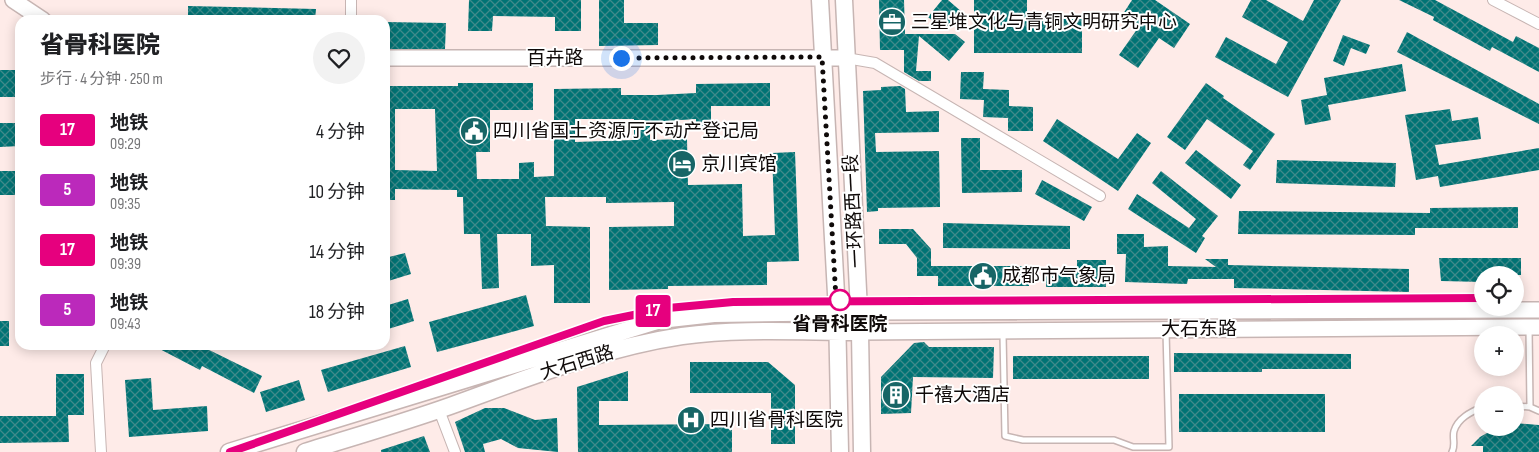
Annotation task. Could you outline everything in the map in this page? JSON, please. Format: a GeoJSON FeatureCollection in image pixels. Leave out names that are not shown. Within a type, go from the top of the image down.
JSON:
{"type":"FeatureCollection","features":[{"type":"Feature","properties":{"kind":"main road"},"geometry":{"type":"LineString","coordinates":[[13,0],[36,15]]}},
{"type":"Feature","properties":{"kind":"main road","name":"一环路西一段"},"geometry":{"type":"LineString","coordinates":[[820,0],[837,312],[840,452]]}},
{"type":"Feature","properties":{"kind":"main road","name":"一环路西一段"},"geometry":{"type":"LineString","coordinates":[[844,0],[860,332],[862,452]]}},
{"type":"Feature","properties":{"kind":"main road","name":"百卉路"},"geometry":{"type":"LineString","coordinates":[[390,58],[846,58]]}},
{"type":"Feature","properties":{"kind":"main road","name":"大石东路"},"geometry":{"type":"LineString","coordinates":[[859,312],[1539,310]]}},
{"type":"Feature","properties":{"kind":"main road","name":"大石西路"},"geometry":{"type":"LineString","coordinates":[[229,452],[637,325],[688,315],[859,312]]}},
{"type":"Feature","properties":{"kind":"main road","name":"大石东路"},"geometry":{"type":"LineString","coordinates":[[860,332],[1534,327]]}},
{"type":"Feature","properties":{"kind":"main road","name":"大石西路"},"geometry":{"type":"LineString","coordinates":[[305,452],[439,410],[556,368],[647,343],[704,334],[860,332]]}},
{"type":"Feature","properties":{"kind":"street"},"geometry":{"type":"LineString","coordinates":[[351,0],[351,15]]}},
{"type":"Feature","properties":{"kind":"street"},"geometry":{"type":"LineString","coordinates":[[1493,0],[1539,24]]}},
{"type":"Feature","properties":{"kind":"street"},"geometry":{"type":"LineString","coordinates":[[846,58],[875,63],[1100,196]]}},
{"type":"Feature","properties":{"kind":"street"},"geometry":{"type":"LineString","coordinates":[[102,350],[96,363],[102,452]]}},
{"type":"Feature","properties":{"kind":"street"},"geometry":{"type":"LineString","coordinates":[[439,410],[455,452]]}},
{"type":"Feature","properties":{"kind":"lane"},"geometry":{"type":"LineString","coordinates":[[1530,407],[1534,327]]}},
{"type":"Feature","properties":{"kind":"lane"},"geometry":{"type":"LineString","coordinates":[[1166,329],[1168,446],[1172,452]]}},
{"type":"Feature","properties":{"kind":"lane"},"geometry":{"type":"LineString","coordinates":[[1003,331],[1004,436],[1024,440],[1114,440],[1133,447],[1168,446]]}},
{"type":"Feature","properties":{"kind":"lane"},"geometry":{"type":"LineString","coordinates":[[1524,407],[1530,407],[1539,412]]}},
{"type":"Feature","properties":{"kind":"lane"},"geometry":{"type":"LineString","coordinates":[[1452,452],[1454,431],[1466,415],[1474,411]]}},
{"type":"Feature","properties":{"kind":"building"},"geometry":{"type":"Polygon","coordinates":[[[469,0],[581,0],[581,31],[555,31],[555,17],[493,16],[492,31],[468,31],[469,0]]]}},
{"type":"Feature","properties":{"kind":"building"},"geometry":{"type":"Polygon","coordinates":[[[599,0],[624,0],[624,23],[658,23],[658,45],[599,46],[599,0]]]}},
{"type":"Feature","properties":{"kind":"building"},"geometry":{"type":"Polygon","coordinates":[[[879,0],[904,0],[905,34],[955,34],[965,42],[949,61],[919,36],[916,71],[931,71],[931,81],[919,81],[904,72],[904,50],[880,50],[879,0]]]}},
{"type":"Feature","properties":{"kind":"building"},"geometry":{"type":"Polygon","coordinates":[[[942,0],[948,0],[962,12],[945,31],[928,17],[942,0]]]}},
{"type":"Feature","properties":{"kind":"building"},"geometry":{"type":"Polygon","coordinates":[[[974,0],[1027,0],[1027,17],[1082,17],[1082,53],[974,53],[974,0]]]}},
{"type":"Feature","properties":{"kind":"building"},"geometry":{"type":"Polygon","coordinates":[[[1132,0],[1155,0],[1190,24],[1174,48],[1159,38],[1138,68],[1119,55],[1140,25],[1123,14],[1132,0]]]}},
{"type":"Feature","properties":{"kind":"building"},"geometry":{"type":"Polygon","coordinates":[[[1251,0],[1266,0],[1303,21],[1314,0],[1341,0],[1288,97],[1215,57],[1226,37],[1276,64],[1288,42],[1242,17],[1251,0]]]}},
{"type":"Feature","properties":{"kind":"building"},"geometry":{"type":"Polygon","coordinates":[[[1399,0],[1435,0],[1513,42],[1516,36],[1539,48],[1539,72],[1492,47],[1490,51],[1433,20],[1434,17],[1399,0]]]}},
{"type":"Feature","properties":{"kind":"building"},"geometry":{"type":"Polygon","coordinates":[[[188,6],[316,9],[315,15],[188,15],[188,6]]]}},
{"type":"Feature","properties":{"kind":"building"},"geometry":{"type":"Polygon","coordinates":[[[390,22],[446,23],[445,49],[390,49],[390,22]]]}},
{"type":"Feature","properties":{"kind":"building"},"geometry":{"type":"Polygon","coordinates":[[[1407,32],[1539,104],[1539,124],[1397,52],[1407,32]]]}},
{"type":"Feature","properties":{"kind":"building"},"geometry":{"type":"Polygon","coordinates":[[[1343,35],[1370,45],[1366,54],[1351,48],[1344,66],[1333,61],[1343,35]]]}},
{"type":"Feature","properties":{"kind":"building"},"geometry":{"type":"Polygon","coordinates":[[[1402,64],[1406,91],[1328,105],[1331,120],[1305,125],[1301,100],[1327,95],[1324,78],[1402,64]]]}},
{"type":"Feature","properties":{"kind":"building"},"geometry":{"type":"Polygon","coordinates":[[[0,70],[15,70],[15,97],[0,97],[0,70]]]}},
{"type":"Feature","properties":{"kind":"building"},"geometry":{"type":"Polygon","coordinates":[[[961,72],[984,72],[983,89],[1009,90],[1009,106],[1033,107],[1033,131],[1008,131],[1008,118],[983,117],[984,100],[960,99],[961,72]]]}},
{"type":"Feature","properties":{"kind":"building"},"geometry":{"type":"Polygon","coordinates":[[[458,83],[533,83],[533,110],[490,110],[490,152],[476,152],[477,179],[519,179],[519,163],[534,162],[534,177],[554,176],[554,89],[621,88],[621,95],[657,95],[696,93],[696,84],[770,83],[770,106],[711,106],[711,126],[696,126],[696,119],[650,122],[650,140],[687,139],[688,185],[742,184],[743,236],[775,235],[772,153],[795,152],[799,261],[767,262],[767,285],[668,286],[668,289],[609,290],[609,227],[674,226],[674,202],[606,203],[606,197],[545,197],[546,226],[590,227],[590,303],[554,303],[554,265],[531,266],[531,234],[497,234],[499,288],[482,289],[480,234],[464,234],[463,197],[457,197],[457,190],[395,189],[395,200],[390,200],[390,86],[458,86],[458,83]],[[395,109],[395,170],[437,171],[435,109],[395,109]],[[575,119],[575,142],[634,140],[634,119],[575,119]]]}},
{"type":"Feature","properties":{"kind":"building"},"geometry":{"type":"Polygon","coordinates":[[[1206,83],[1224,96],[1223,98],[1275,134],[1250,170],[1243,165],[1253,151],[1207,119],[1185,150],[1167,137],[1206,83]]]}},
{"type":"Feature","properties":{"kind":"building"},"geometry":{"type":"Polygon","coordinates":[[[900,86],[905,89],[906,112],[939,111],[939,132],[875,133],[876,152],[939,151],[940,207],[878,208],[878,211],[867,212],[863,91],[881,90],[881,87],[900,86]]]}},
{"type":"Feature","properties":{"kind":"building"},"geometry":{"type":"Polygon","coordinates":[[[1450,109],[1452,121],[1478,117],[1481,139],[1435,145],[1439,165],[1539,148],[1539,170],[1440,187],[1438,176],[1416,180],[1405,115],[1450,109]]]}},
{"type":"Feature","properties":{"kind":"building"},"geometry":{"type":"Polygon","coordinates":[[[1057,119],[1118,159],[1137,133],[1151,143],[1118,191],[1043,141],[1057,119]]]}},
{"type":"Feature","properties":{"kind":"building"},"geometry":{"type":"Polygon","coordinates":[[[0,123],[15,123],[15,146],[0,147],[0,123]]]}},
{"type":"Feature","properties":{"kind":"building"},"geometry":{"type":"Polygon","coordinates":[[[961,138],[980,138],[980,170],[1022,170],[1022,192],[962,193],[961,138]]]}},
{"type":"Feature","properties":{"kind":"building"},"geometry":{"type":"Polygon","coordinates":[[[1196,150],[1241,185],[1231,199],[1185,163],[1196,150]]]}},
{"type":"Feature","properties":{"kind":"building"},"geometry":{"type":"Polygon","coordinates":[[[1277,160],[1396,163],[1395,187],[1276,183],[1277,160]]]}},
{"type":"Feature","properties":{"kind":"building"},"geometry":{"type":"Polygon","coordinates":[[[0,171],[15,171],[15,195],[0,195],[0,171]]]}},
{"type":"Feature","properties":{"kind":"building"},"geometry":{"type":"Polygon","coordinates":[[[1161,171],[1218,216],[1202,236],[1205,238],[1196,253],[1128,209],[1137,194],[1189,228],[1196,219],[1152,183],[1161,171]]]}},
{"type":"Feature","properties":{"kind":"building"},"geometry":{"type":"Polygon","coordinates":[[[1042,180],[1092,207],[1084,221],[1035,194],[1042,180]]]}},
{"type":"Feature","properties":{"kind":"building"},"geometry":{"type":"Polygon","coordinates":[[[1518,207],[1518,228],[1415,228],[1415,235],[1238,234],[1239,211],[1430,213],[1430,208],[1518,207]]]}},
{"type":"Feature","properties":{"kind":"building"},"geometry":{"type":"Polygon","coordinates":[[[943,223],[1070,226],[1070,249],[943,248],[943,223]]]}},
{"type":"Feature","properties":{"kind":"building","name":"成都市气象局"},"geometry":{"type":"Polygon","coordinates":[[[879,229],[913,229],[931,249],[931,266],[1029,266],[1029,286],[938,286],[938,276],[917,276],[917,258],[906,244],[879,244],[879,229]]]}},
{"type":"Feature","properties":{"kind":"building"},"geometry":{"type":"Polygon","coordinates":[[[1117,234],[1144,234],[1144,247],[1168,246],[1168,266],[1216,267],[1205,259],[1228,259],[1228,265],[1409,269],[1409,292],[1234,288],[1234,279],[1188,279],[1187,284],[1125,282],[1126,254],[1117,254],[1117,234]]]}},
{"type":"Feature","properties":{"kind":"building"},"geometry":{"type":"Polygon","coordinates":[[[405,253],[411,274],[390,280],[390,257],[405,253]]]}},
{"type":"Feature","properties":{"kind":"building"},"geometry":{"type":"Polygon","coordinates":[[[1439,258],[1521,258],[1521,266],[1474,266],[1474,282],[1441,281],[1439,258]]]}},
{"type":"Feature","properties":{"kind":"building"},"geometry":{"type":"Polygon","coordinates":[[[1077,260],[1106,260],[1106,287],[1046,287],[1046,273],[1077,273],[1077,260]]]}},
{"type":"Feature","properties":{"kind":"building"},"geometry":{"type":"Polygon","coordinates":[[[526,295],[534,326],[437,352],[429,322],[526,295]]]}},
{"type":"Feature","properties":{"kind":"building"},"geometry":{"type":"Polygon","coordinates":[[[408,299],[414,321],[390,328],[390,304],[408,299]]]}},
{"type":"Feature","properties":{"kind":"building"},"geometry":{"type":"Polygon","coordinates":[[[0,321],[9,321],[9,346],[0,346],[0,321]]]}},
{"type":"Feature","properties":{"kind":"building","name":"千禧大酒店"},"geometry":{"type":"Polygon","coordinates":[[[924,342],[929,347],[994,347],[993,378],[913,377],[911,413],[881,414],[881,377],[914,343],[924,342]]]}},
{"type":"Feature","properties":{"kind":"building"},"geometry":{"type":"Polygon","coordinates":[[[405,346],[411,367],[328,392],[321,370],[405,346]]]}},
{"type":"Feature","properties":{"kind":"building"},"geometry":{"type":"Polygon","coordinates":[[[162,350],[209,350],[262,376],[254,393],[202,366],[200,370],[162,350]]]}},
{"type":"Feature","properties":{"kind":"building"},"geometry":{"type":"Polygon","coordinates":[[[1174,353],[1351,354],[1351,369],[1262,369],[1262,372],[1174,372],[1174,353]]]}},
{"type":"Feature","properties":{"kind":"building"},"geometry":{"type":"Polygon","coordinates":[[[1013,356],[1149,356],[1149,379],[1013,379],[1013,356]]]}},
{"type":"Feature","properties":{"kind":"building"},"geometry":{"type":"Polygon","coordinates":[[[690,362],[768,362],[795,385],[795,444],[771,444],[771,393],[690,393],[690,362]]]}},
{"type":"Feature","properties":{"kind":"building"},"geometry":{"type":"Polygon","coordinates":[[[628,371],[628,401],[599,401],[599,425],[732,424],[732,452],[578,452],[577,387],[628,371]]]}},
{"type":"Feature","properties":{"kind":"building"},"geometry":{"type":"Polygon","coordinates":[[[56,374],[84,374],[84,415],[68,415],[69,442],[0,443],[0,416],[56,416],[56,374]]]}},
{"type":"Feature","properties":{"kind":"building"},"geometry":{"type":"Polygon","coordinates":[[[151,378],[153,410],[207,406],[208,431],[129,437],[125,380],[151,378]]]}},
{"type":"Feature","properties":{"kind":"building"},"geometry":{"type":"Polygon","coordinates":[[[299,380],[305,400],[266,412],[260,392],[299,380]]]}},
{"type":"Feature","properties":{"kind":"building"},"geometry":{"type":"Polygon","coordinates":[[[1179,394],[1325,394],[1325,432],[1179,432],[1179,394]]]}},
{"type":"Feature","properties":{"kind":"building"},"geometry":{"type":"Polygon","coordinates":[[[485,408],[504,408],[535,420],[557,418],[558,452],[518,448],[501,439],[483,444],[485,452],[465,452],[455,422],[485,408]]]}},
{"type":"Feature","properties":{"kind":"building"},"geometry":{"type":"Polygon","coordinates":[[[1524,424],[1539,425],[1539,452],[1483,452],[1483,446],[1471,446],[1480,437],[1524,436],[1524,424]]]}},
{"type":"Feature","properties":{"kind":"building"},"geometry":{"type":"Polygon","coordinates":[[[424,436],[430,452],[381,452],[381,450],[424,436]]]}},
{"type":"Feature","properties":{"kind":"metro line","name":"17"},"geometry":{"type":"LineString","coordinates":[[230,452],[604,321],[668,308],[733,302],[884,299],[1474,298]]}},
{"type":"Feature","properties":{"kind":"place","name":"三星堆文化与青铜文明研究中心"},"geometry":{"type":"Point","coordinates":[892,22]}},
{"type":"Feature","properties":{"kind":"place","name":"四川省国土资源厅不动产登记局"},"geometry":{"type":"Point","coordinates":[474,131]}},
{"type":"Feature","properties":{"kind":"place","name":"京川宾馆"},"geometry":{"type":"Point","coordinates":[682,164]}},
{"type":"Feature","properties":{"kind":"place","name":"成都市气象局"},"geometry":{"type":"Point","coordinates":[983,276]}},
{"type":"Feature","properties":{"kind":"place","name":"省骨科医院"},"geometry":{"type":"Point","coordinates":[840,300]}},
{"type":"Feature","properties":{"kind":"place","name":"千禧大酒店"},"geometry":{"type":"Point","coordinates":[896,395]}},
{"type":"Feature","properties":{"kind":"place","name":"四川省骨科医院"},"geometry":{"type":"Point","coordinates":[691,420]}},
{"type":"Feature","properties":{"kind":"route"},"geometry":{"type":"LineString","coordinates":[[621,58],[822,57],[836,299],[840,300]]}}]}
